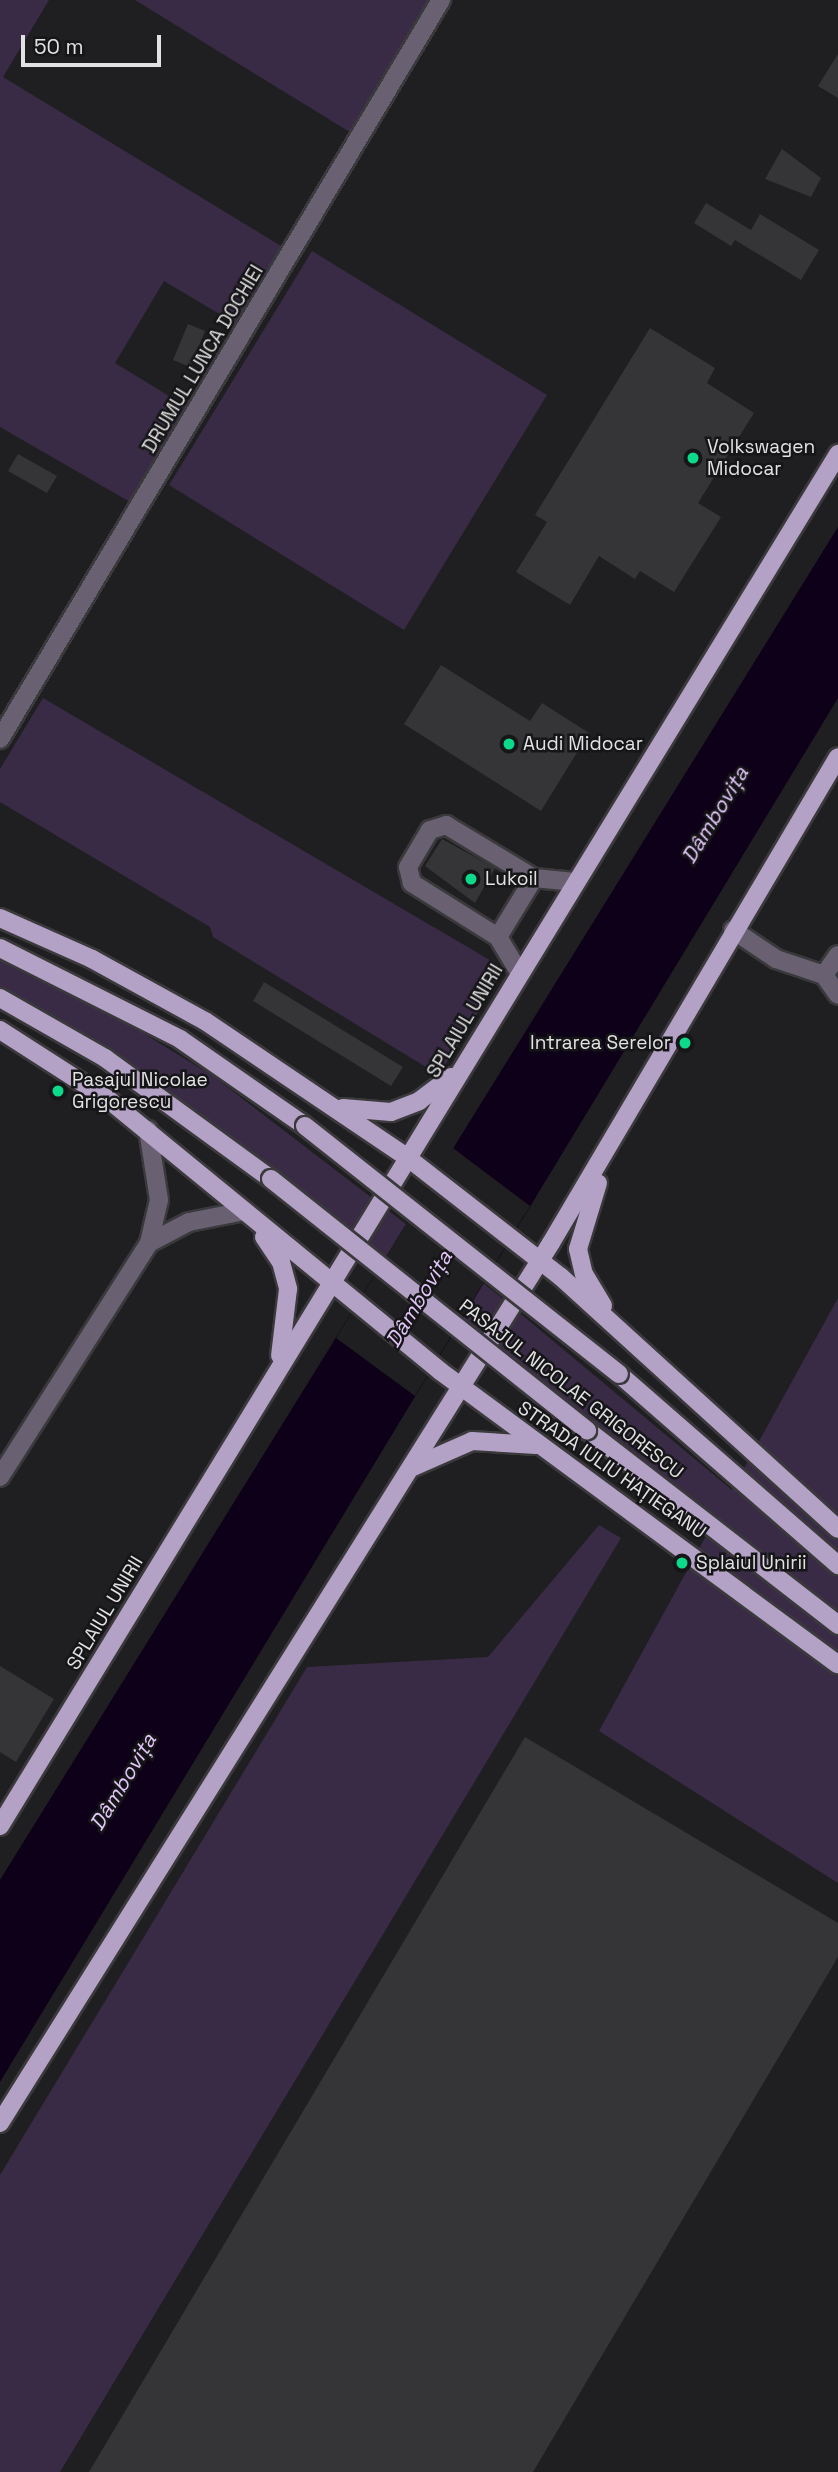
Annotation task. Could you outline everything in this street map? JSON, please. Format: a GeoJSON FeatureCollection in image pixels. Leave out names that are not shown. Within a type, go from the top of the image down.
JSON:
{"type":"FeatureCollection","features":[{"type":"Feature","properties":{"kind":"main road","name":"SPLAIUL UNIRII"},"geometry":{"type":"LineString","coordinates":[[0,1826],[459,1070],[838,454]]}},
{"type":"Feature","properties":{"kind":"main road"},"geometry":{"type":"LineString","coordinates":[[0,2123],[540,1260],[733,930],[838,757]]}},
{"type":"Feature","properties":{"kind":"main road"},"geometry":{"type":"LineString","coordinates":[[0,918],[168,1000],[332,1105],[408,1158],[540,1260],[615,1324],[838,1529]]}},
{"type":"Feature","properties":{"kind":"main road","name":"PASAJUL NICOLAE GRIGORESCU"},"geometry":{"type":"LineString","coordinates":[[0,947],[180,1039],[305,1126],[620,1374],[838,1565]]}},
{"type":"Feature","properties":{"kind":"main road","name":"PASAJUL NICOLAE GRIGORESCU"},"geometry":{"type":"LineString","coordinates":[[0,998],[105,1058],[271,1180],[838,1625]]}},
{"type":"Feature","properties":{"kind":"main road","name":"STRADA IULIU HAȚIEGANU"},"geometry":{"type":"LineString","coordinates":[[0,1030],[148,1130],[330,1284],[461,1388],[838,1664]]}},
{"type":"Feature","properties":{"kind":"main road"},"geometry":{"type":"LineString","coordinates":[[332,1105],[391,1112],[419,1101],[459,1070]]}},
{"type":"Feature","properties":{"kind":"main road"},"geometry":{"type":"LineString","coordinates":[[614,1136],[584,1214],[578,1249],[588,1283],[615,1324]]}},
{"type":"Feature","properties":{"kind":"main road"},"geometry":{"type":"LineString","coordinates":[[245,1211],[286,1277],[286,1323],[277,1371]]}},
{"type":"Feature","properties":{"kind":"main road"},"geometry":{"type":"LineString","coordinates":[[407,1471],[472,1441],[543,1446]]}},
{"type":"Feature","properties":{"kind":"street","name":"DRUMUL LUNCA DOCHIEI"},"geometry":{"type":"LineString","coordinates":[[0,739],[441,0]]}},
{"type":"Feature","properties":{"kind":"street"},"geometry":{"type":"LineString","coordinates":[[519,972],[498,937],[412,883],[408,867],[430,830],[437,824],[446,825],[534,878],[575,882]]}},
{"type":"Feature","properties":{"kind":"street"},"geometry":{"type":"LineString","coordinates":[[498,937],[534,878]]}},
{"type":"Feature","properties":{"kind":"street"},"geometry":{"type":"LineString","coordinates":[[733,930],[776,959],[824,975],[838,995]]}},
{"type":"Feature","properties":{"kind":"street"},"geometry":{"type":"LineString","coordinates":[[824,975],[838,955]]}},
{"type":"Feature","properties":{"kind":"street"},"geometry":{"type":"LineString","coordinates":[[0,1477],[149,1243],[159,1200],[148,1130]]}},
{"type":"Feature","properties":{"kind":"street"},"geometry":{"type":"LineString","coordinates":[[149,1243],[189,1222],[245,1211]]}},
{"type":"Feature","properties":{"kind":"shaded area"},"geometry":{"type":"Polygon","coordinates":[[[0,0],[49,0],[3,77],[286,249],[238,325],[164,281],[115,363],[187,407],[130,502],[0,427],[0,0]]]}},
{"type":"Feature","properties":{"kind":"shaded area"},"geometry":{"type":"Polygon","coordinates":[[[135,0],[432,0],[353,134],[135,0]]]}},
{"type":"Feature","properties":{"kind":"shaded area"},"geometry":{"type":"Polygon","coordinates":[[[312,251],[547,395],[404,630],[169,485],[312,251]]]}},
{"type":"Feature","properties":{"kind":"shaded area"},"geometry":{"type":"Polygon","coordinates":[[[43,698],[500,966],[503,972],[439,1075],[213,937],[210,927],[0,802],[0,769],[43,698]]]}},
{"type":"Feature","properties":{"kind":"shaded area"},"geometry":{"type":"Polygon","coordinates":[[[0,958],[99,1006],[213,1076],[497,1294],[732,1490],[838,1298],[838,1883],[599,1731],[717,1516],[192,1110],[0,988],[0,958]]]}},
{"type":"Feature","properties":{"kind":"shaded area"},"geometry":{"type":"Polygon","coordinates":[[[599,1525],[621,1538],[60,2472],[0,2472],[0,2175],[307,1667],[488,1657],[599,1525]]]}},
{"type":"Feature","properties":{"kind":"water","name":"Dâmbovița"},"geometry":{"type":"Polygon","coordinates":[[[838,527],[838,698],[0,2082],[0,1880],[838,527]]]}},
{"type":"Feature","properties":{"kind":"pier"},"geometry":{"type":"Polygon","coordinates":[[[453,1148],[530,1206],[415,1396],[336,1338],[453,1148]]]}},
{"type":"Feature","properties":{"kind":"building"},"geometry":{"type":"Polygon","coordinates":[[[838,54],[838,98],[818,86],[838,54]]]}},
{"type":"Feature","properties":{"kind":"building"},"geometry":{"type":"Polygon","coordinates":[[[782,149],[821,178],[811,197],[765,179],[782,149]]]}},
{"type":"Feature","properties":{"kind":"building"},"geometry":{"type":"Polygon","coordinates":[[[706,203],[751,230],[760,214],[819,250],[801,280],[735,240],[731,246],[694,223],[706,203]]]}},
{"type":"Feature","properties":{"kind":"building"},"geometry":{"type":"Polygon","coordinates":[[[188,324],[205,331],[190,367],[173,360],[188,324]]]}},
{"type":"Feature","properties":{"kind":"building"},"geometry":{"type":"Polygon","coordinates":[[[650,328],[715,368],[707,383],[754,413],[698,503],[721,517],[674,592],[640,571],[635,579],[599,556],[570,605],[516,572],[547,522],[535,515],[650,328]]]}},
{"type":"Feature","properties":{"kind":"building"},"geometry":{"type":"Polygon","coordinates":[[[18,454],[57,476],[47,493],[8,471],[18,454]]]}},
{"type":"Feature","properties":{"kind":"building","name":"Audi Midocar"},"geometry":{"type":"Polygon","coordinates":[[[441,665],[530,721],[542,703],[589,733],[541,811],[404,724],[441,665]]]}},
{"type":"Feature","properties":{"kind":"building"},"geometry":{"type":"Polygon","coordinates":[[[442,839],[495,868],[475,903],[425,866],[442,839]]]}},
{"type":"Feature","properties":{"kind":"building"},"geometry":{"type":"Polygon","coordinates":[[[264,982],[403,1067],[391,1086],[253,1001],[264,982]]]}},
{"type":"Feature","properties":{"kind":"building"},"geometry":{"type":"Polygon","coordinates":[[[0,1666],[54,1699],[16,1762],[0,1752],[0,1666]]]}},
{"type":"Feature","properties":{"kind":"building"},"geometry":{"type":"Polygon","coordinates":[[[525,1737],[838,1923],[838,1957],[533,2472],[89,2472],[525,1737]]]}},
{"type":"Feature","properties":{"kind":"place","name":"Volkswagen Midocar"},"geometry":{"type":"Point","coordinates":[693,458]}},
{"type":"Feature","properties":{"kind":"place","name":"Audi Midocar"},"geometry":{"type":"Point","coordinates":[509,744]}},
{"type":"Feature","properties":{"kind":"place","name":"Lukoil"},"geometry":{"type":"Point","coordinates":[471,879]}},
{"type":"Feature","properties":{"kind":"place","name":"Intrarea Serelor"},"geometry":{"type":"Point","coordinates":[685,1043]}},
{"type":"Feature","properties":{"kind":"place","name":"Pasajul Nicolae Grigorescu"},"geometry":{"type":"Point","coordinates":[58,1091]}},
{"type":"Feature","properties":{"kind":"place","name":"Splaiul Unirii"},"geometry":{"type":"Point","coordinates":[682,1563]}}]}
